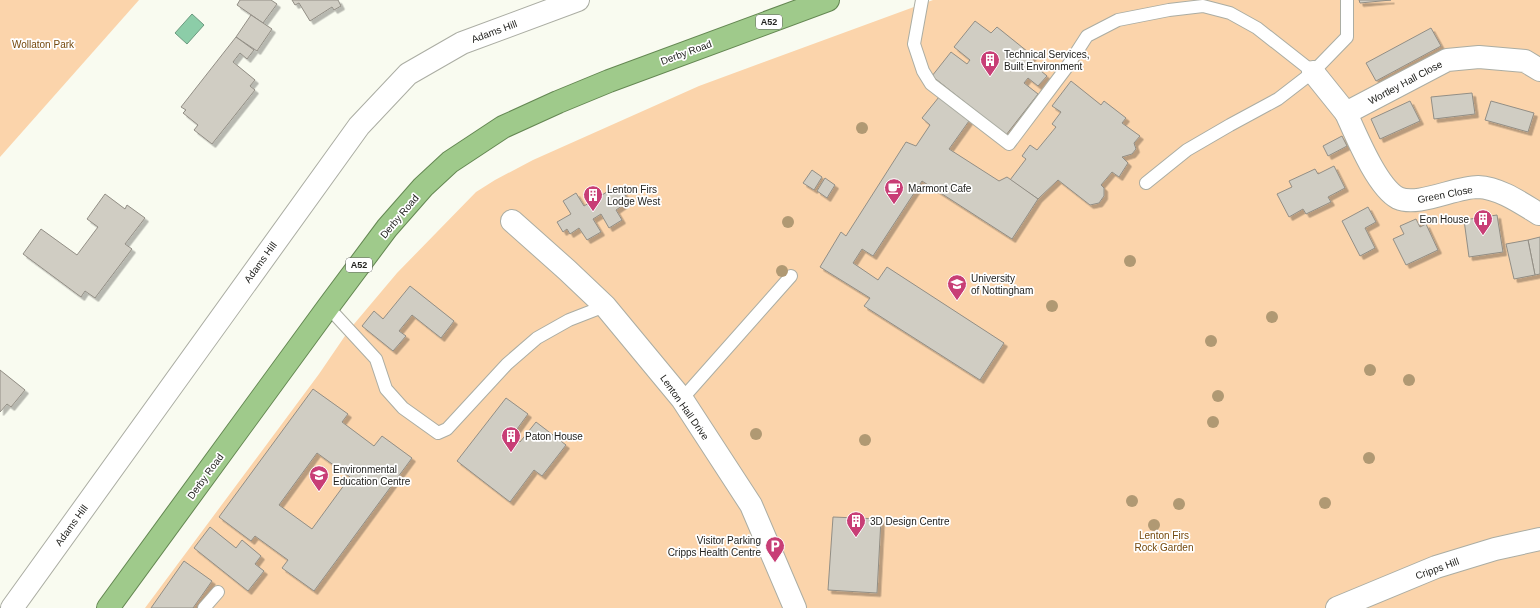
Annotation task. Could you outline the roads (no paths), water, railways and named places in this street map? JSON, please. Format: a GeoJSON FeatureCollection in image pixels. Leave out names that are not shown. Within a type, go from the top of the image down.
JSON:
{"type":"FeatureCollection","features":[{"type":"Feature","properties":{"kind":"highway","name":"Derby Road"},"geometry":{"type":"LineString","coordinates":[[108,608],[387,228],[423,187],[450,162],[503,127],[558,102],[609,81],[828,0]]}},
{"type":"Feature","properties":{"kind":"street","name":"Adams Hill"},"geometry":{"type":"LineString","coordinates":[[12,608],[359,126],[408,74],[462,42],[578,0]]}},
{"type":"Feature","properties":{"kind":"street","name":"Wortley Hall Close"},"geometry":{"type":"LineString","coordinates":[[1346,113],[1447,60],[1479,57],[1525,61],[1540,70]]}},
{"type":"Feature","properties":{"kind":"street"},"geometry":{"type":"LineString","coordinates":[[1313,72],[1346,113]]}},
{"type":"Feature","properties":{"kind":"street","name":"Green Close"},"geometry":{"type":"LineString","coordinates":[[1346,113],[1378,179],[1397,197],[1408,201],[1466,188],[1479,187],[1490,189],[1510,197],[1539,214]]}},
{"type":"Feature","properties":{"kind":"street","name":"Lenton Hall Drive"},"geometry":{"type":"LineString","coordinates":[[512,221],[605,306],[682,399],[751,505],[795,608]]}},
{"type":"Feature","properties":{"kind":"street","name":"Cripps Hill"},"geometry":{"type":"LineString","coordinates":[[1338,608],[1436,566],[1495,549],[1540,539]]}},
{"type":"Feature","properties":{"kind":"lane"},"geometry":{"type":"LineString","coordinates":[[922,0],[914,44],[923,71],[931,84],[1009,144],[1067,67],[1087,36],[1118,20],[1169,10],[1203,6],[1230,13],[1257,28],[1313,72]]}},
{"type":"Feature","properties":{"kind":"lane"},"geometry":{"type":"LineString","coordinates":[[1146,183],[1187,150],[1278,99],[1313,72],[1347,37],[1347,0]]}},
{"type":"Feature","properties":{"kind":"lane"},"geometry":{"type":"LineString","coordinates":[[682,399],[791,276]]}},
{"type":"Feature","properties":{"kind":"lane"},"geometry":{"type":"LineString","coordinates":[[328,307],[376,358],[386,389],[403,408],[438,432],[447,429],[507,364],[537,338],[569,320],[605,306]]}},
{"type":"Feature","properties":{"kind":"lane"},"geometry":{"type":"LineString","coordinates":[[204,608],[218,592]]}},
{"type":"Feature","properties":{"kind":"place","name":"Technical Services, Built Environment"},"geometry":{"type":"Point","coordinates":[990,77]}},
{"type":"Feature","properties":{"kind":"place","name":"Marmont Cafe"},"geometry":{"type":"Point","coordinates":[894,205]}},
{"type":"Feature","properties":{"kind":"place","name":"Lenton Firs Lodge West"},"geometry":{"type":"Point","coordinates":[593,212]}},
{"type":"Feature","properties":{"kind":"place","name":"Eon House"},"geometry":{"type":"Point","coordinates":[1483,236]}},
{"type":"Feature","properties":{"kind":"place","name":"University of Nottingham"},"geometry":{"type":"Point","coordinates":[957,301]}},
{"type":"Feature","properties":{"kind":"place","name":"Paton House"},"geometry":{"type":"Point","coordinates":[511,453]}},
{"type":"Feature","properties":{"kind":"place","name":"Environmental Education Centre"},"geometry":{"type":"Point","coordinates":[319,492]}},
{"type":"Feature","properties":{"kind":"place","name":"3D Design Centre"},"geometry":{"type":"Point","coordinates":[856,538]}},
{"type":"Feature","properties":{"kind":"place","name":"Visitor Parking Cripps Health Centre"},"geometry":{"type":"Point","coordinates":[775,563]}},
{"type":"Feature","properties":{"kind":"park label","name":"Wollaton Park"},"geometry":{"type":"Point","coordinates":[43,44]}},
{"type":"Feature","properties":{"kind":"park label","name":"Lenton Firs Rock Garden"},"geometry":{"type":"Point","coordinates":[1164,540]}}]}
